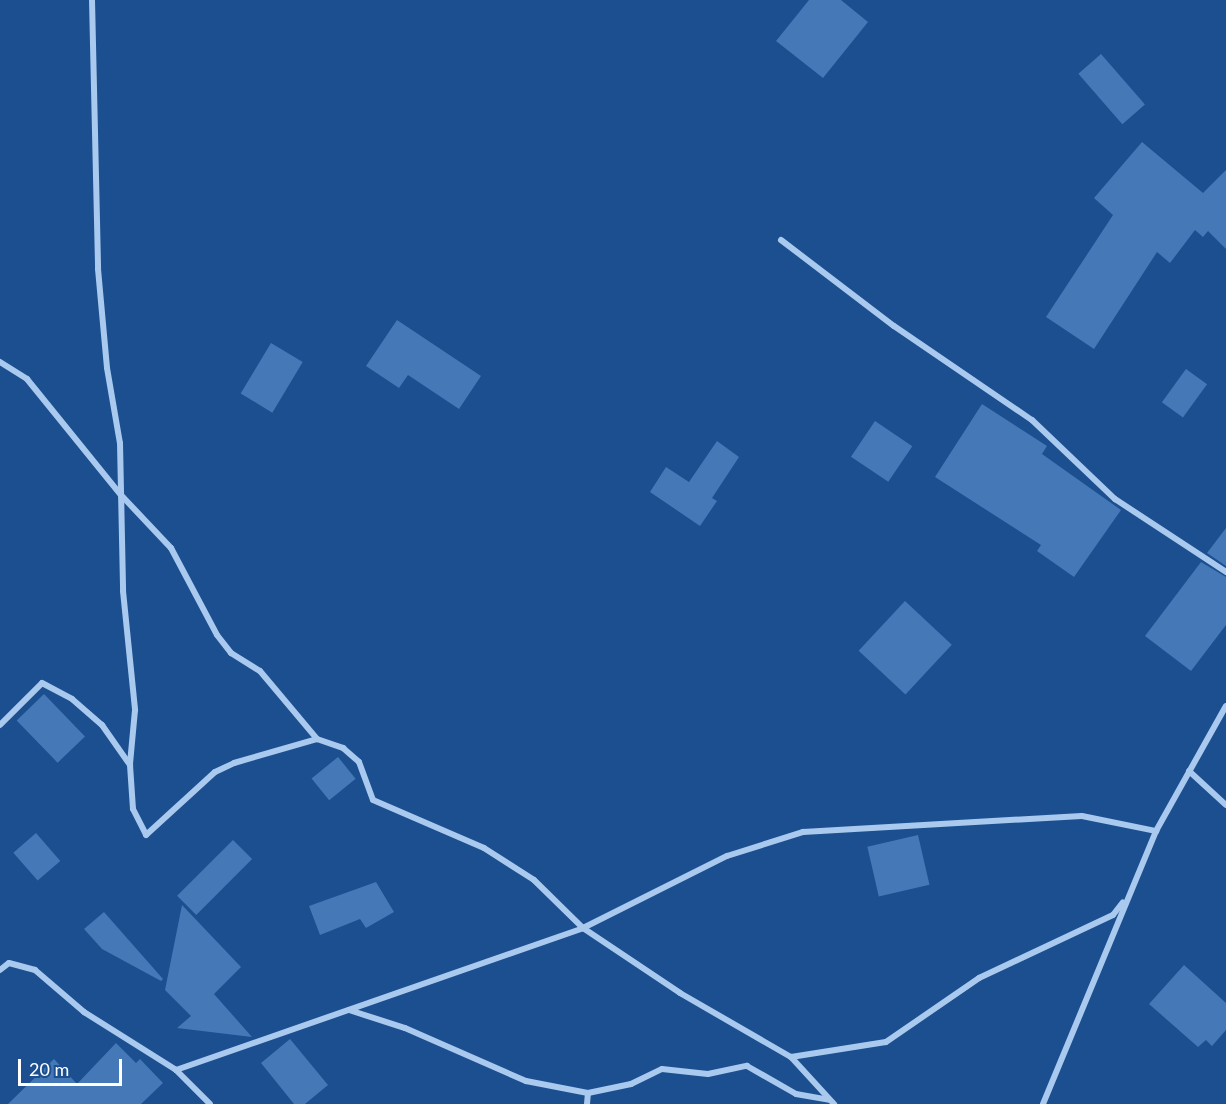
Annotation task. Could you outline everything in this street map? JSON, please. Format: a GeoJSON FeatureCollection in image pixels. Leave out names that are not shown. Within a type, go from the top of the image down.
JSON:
{"type":"FeatureCollection","features":[{"type":"Feature","properties":{"kind":"street"},"geometry":{"type":"LineString","coordinates":[[92,0],[98,269],[107,368],[120,443],[123,591],[135,710],[130,765],[133,809],[146,836],[214,772],[317,740]]}},
{"type":"Feature","properties":{"kind":"street"},"geometry":{"type":"LineString","coordinates":[[781,240],[894,326],[1032,420],[1115,499],[1226,572]]}},
{"type":"Feature","properties":{"kind":"street"},"geometry":{"type":"LineString","coordinates":[[0,362],[27,379],[56,411],[120,495],[171,548],[217,635],[231,653],[260,671],[317,740],[343,748],[359,762],[373,800],[484,848],[534,880],[583,928],[680,993],[791,1057],[831,1102]]}},
{"type":"Feature","properties":{"kind":"street"},"geometry":{"type":"LineString","coordinates":[[0,725],[42,683],[72,699],[102,725],[130,765]]}},
{"type":"Feature","properties":{"kind":"street"},"geometry":{"type":"LineString","coordinates":[[1043,1104],[1156,831],[1226,706]]}},
{"type":"Feature","properties":{"kind":"street"},"geometry":{"type":"LineString","coordinates":[[1189,771],[1226,805]]}},
{"type":"Feature","properties":{"kind":"street"},"geometry":{"type":"LineString","coordinates":[[176,1070],[583,928],[727,856],[803,832],[930,828],[1082,816],[1156,831]]}},
{"type":"Feature","properties":{"kind":"street"},"geometry":{"type":"LineString","coordinates":[[791,1057],[886,1042],[979,978],[1113,915],[1131,890]]}},
{"type":"Feature","properties":{"kind":"street"},"geometry":{"type":"LineString","coordinates":[[0,970],[9,963],[35,970],[84,1012],[176,1070],[210,1104]]}},
{"type":"Feature","properties":{"kind":"street"},"geometry":{"type":"LineString","coordinates":[[348,1010],[405,1028],[526,1081],[588,1093],[632,1084],[662,1069],[708,1074],[747,1066],[796,1094],[831,1102]]}},
{"type":"Feature","properties":{"kind":"street"},"geometry":{"type":"LineString","coordinates":[[587,1104],[588,1093]]}},
{"type":"Feature","properties":{"kind":"building"},"geometry":{"type":"Polygon","coordinates":[[[809,0],[841,0],[868,22],[823,78],[776,41],[809,0]]]}},
{"type":"Feature","properties":{"kind":"building"},"geometry":{"type":"Polygon","coordinates":[[[1101,54],[1145,105],[1122,124],[1078,74],[1101,54]]]}},
{"type":"Feature","properties":{"kind":"building"},"geometry":{"type":"Polygon","coordinates":[[[1142,142],[1203,193],[1226,170],[1226,249],[1208,231],[1203,237],[1195,230],[1170,263],[1157,252],[1094,349],[1046,317],[1113,215],[1094,198],[1142,142]]]}},
{"type":"Feature","properties":{"kind":"building"},"geometry":{"type":"Polygon","coordinates":[[[397,320],[481,376],[459,409],[408,375],[399,388],[366,366],[397,320]]]}},
{"type":"Feature","properties":{"kind":"building"},"geometry":{"type":"Polygon","coordinates":[[[271,343],[303,362],[272,413],[241,394],[271,343]]]}},
{"type":"Feature","properties":{"kind":"building"},"geometry":{"type":"Polygon","coordinates":[[[1186,369],[1207,384],[1183,417],[1162,402],[1186,369]]]}},
{"type":"Feature","properties":{"kind":"building"},"geometry":{"type":"Polygon","coordinates":[[[982,404],[1047,446],[1042,454],[1121,510],[1074,577],[1037,551],[1041,545],[935,477],[982,404]]]}},
{"type":"Feature","properties":{"kind":"building"},"geometry":{"type":"Polygon","coordinates":[[[875,421],[912,446],[888,482],[851,457],[875,421]]]}},
{"type":"Feature","properties":{"kind":"building"},"geometry":{"type":"Polygon","coordinates":[[[717,441],[739,457],[712,498],[717,501],[700,526],[650,492],[666,467],[689,482],[717,441]]]}},
{"type":"Feature","properties":{"kind":"building"},"geometry":{"type":"Polygon","coordinates":[[[1226,528],[1226,566],[1207,553],[1226,528]]]}},
{"type":"Feature","properties":{"kind":"building"},"geometry":{"type":"Polygon","coordinates":[[[1201,562],[1226,577],[1226,625],[1191,671],[1145,636],[1201,562]]]}},
{"type":"Feature","properties":{"kind":"building"},"geometry":{"type":"Polygon","coordinates":[[[905,601],[952,645],[905,694],[859,651],[905,601]]]}},
{"type":"Feature","properties":{"kind":"building"},"geometry":{"type":"Polygon","coordinates":[[[44,694],[85,736],[58,763],[17,720],[44,694]]]}},
{"type":"Feature","properties":{"kind":"building"},"geometry":{"type":"Polygon","coordinates":[[[338,757],[356,779],[329,800],[312,778],[338,757]]]}},
{"type":"Feature","properties":{"kind":"building"},"geometry":{"type":"Polygon","coordinates":[[[36,833],[60,861],[38,881],[13,853],[36,833]]]}},
{"type":"Feature","properties":{"kind":"building"},"geometry":{"type":"Polygon","coordinates":[[[918,835],[929,885],[879,896],[867,847],[918,835]]]}},
{"type":"Feature","properties":{"kind":"building"},"geometry":{"type":"Polygon","coordinates":[[[233,840],[252,859],[196,915],[177,896],[233,840]]]}},
{"type":"Feature","properties":{"kind":"building"},"geometry":{"type":"Polygon","coordinates":[[[376,882],[394,912],[366,928],[360,919],[320,935],[309,906],[376,882]]]}},
{"type":"Feature","properties":{"kind":"building"},"geometry":{"type":"Polygon","coordinates":[[[182,905],[241,967],[214,994],[252,1037],[177,1028],[191,1016],[165,990],[182,905]]]}},
{"type":"Feature","properties":{"kind":"building"},"geometry":{"type":"Polygon","coordinates":[[[104,912],[163,979],[161,981],[102,949],[84,929],[104,912]]]}},
{"type":"Feature","properties":{"kind":"building"},"geometry":{"type":"Polygon","coordinates":[[[1184,965],[1226,1003],[1226,1030],[1212,1046],[1206,1040],[1198,1047],[1149,1004],[1184,965]]]}},
{"type":"Feature","properties":{"kind":"building"},"geometry":{"type":"Polygon","coordinates":[[[290,1039],[328,1085],[305,1104],[294,1104],[261,1063],[290,1039]]]}},
{"type":"Feature","properties":{"kind":"building"},"geometry":{"type":"Polygon","coordinates":[[[116,1043],[136,1063],[140,1059],[163,1083],[141,1104],[8,1104],[54,1059],[77,1084],[116,1043]]]}}]}
